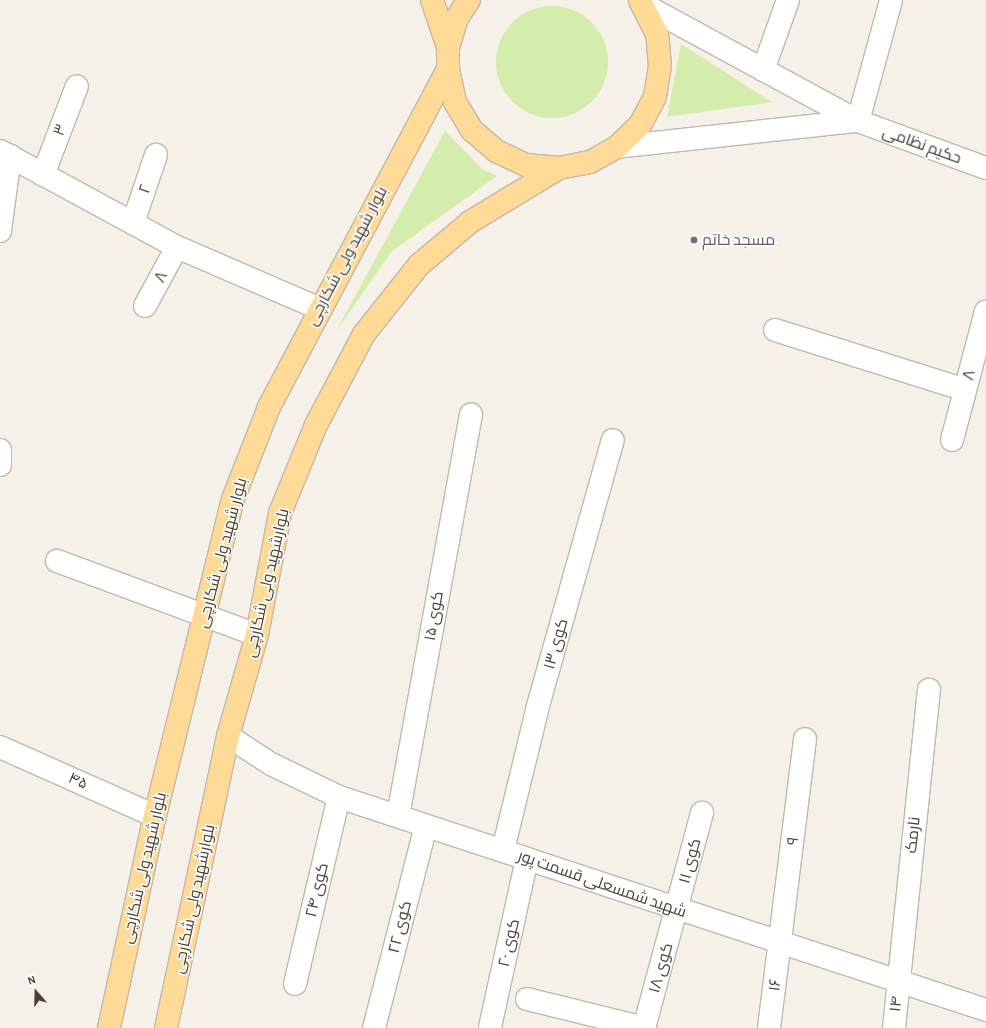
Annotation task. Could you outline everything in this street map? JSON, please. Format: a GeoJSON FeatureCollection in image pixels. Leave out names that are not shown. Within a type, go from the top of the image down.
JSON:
{"type":"FeatureCollection","features":[{"type":"Feature","properties":{"kind":"main road"},"geometry":{"type":"LineString","coordinates":[[432,0],[448,47]]}},
{"type":"Feature","properties":{"kind":"main road"},"geometry":{"type":"LineString","coordinates":[[469,0],[457,18],[448,47],[448,70],[455,102],[472,130],[496,151],[514,159],[559,168],[590,162],[617,148],[640,125],[654,97],[660,66],[657,34],[642,3]]}},
{"type":"Feature","properties":{"kind":"main road","name":"بلوار شهید ولی شکارچی"},"geometry":{"type":"LineString","coordinates":[[109,1028],[155,816],[233,499],[269,407],[318,308],[448,70]]}},
{"type":"Feature","properties":{"kind":"main road","name":"بلوارشهید ولی شکارچی"},"geometry":{"type":"LineString","coordinates":[[166,1028],[228,736],[257,635],[280,513],[316,425],[364,334],[420,265],[470,222],[559,168]]}},
{"type":"Feature","properties":{"kind":"street"},"geometry":{"type":"LineString","coordinates":[[763,70],[788,0]]}},
{"type":"Feature","properties":{"kind":"street"},"geometry":{"type":"LineString","coordinates":[[617,148],[858,121],[891,0]]}},
{"type":"Feature","properties":{"kind":"street","name":"حکیم نظامی"},"geometry":{"type":"LineString","coordinates":[[642,3],[666,8],[763,70],[858,121],[986,168]]}},
{"type":"Feature","properties":{"kind":"street","name":"۳"},"geometry":{"type":"LineString","coordinates":[[43,174],[77,86]]}},
{"type":"Feature","properties":{"kind":"street"},"geometry":{"type":"LineString","coordinates":[[0,231],[5,154],[177,247],[318,308]]}},
{"type":"Feature","properties":{"kind":"street","name":"۲"},"geometry":{"type":"LineString","coordinates":[[133,223],[156,155]]}},
{"type":"Feature","properties":{"kind":"street","name":"۸"},"geometry":{"type":"LineString","coordinates":[[145,306],[177,247]]}},
{"type":"Feature","properties":{"kind":"street","name":"۸"},"geometry":{"type":"LineString","coordinates":[[952,440],[986,311]]}},
{"type":"Feature","properties":{"kind":"street"},"geometry":{"type":"LineString","coordinates":[[775,330],[965,390]]}},
{"type":"Feature","properties":{"kind":"street","name":"کوی ۱۵"},"geometry":{"type":"LineString","coordinates":[[398,816],[471,416]]}},
{"type":"Feature","properties":{"kind":"street","name":"کوی ۱۳"},"geometry":{"type":"LineString","coordinates":[[503,850],[538,706],[613,440]]}},
{"type":"Feature","properties":{"kind":"street"},"geometry":{"type":"LineString","coordinates":[[57,561],[257,635]]}},
{"type":"Feature","properties":{"kind":"street","name":"نارمک"},"geometry":{"type":"LineString","coordinates":[[898,981],[929,690]]}},
{"type":"Feature","properties":{"kind":"street","name":"شهید شمسعلی قسمت پور"},"geometry":{"type":"LineString","coordinates":[[228,736],[271,764],[339,797],[986,1010]]}},
{"type":"Feature","properties":{"kind":"street","name":"۹"},"geometry":{"type":"LineString","coordinates":[[780,942],[805,739]]}},
{"type":"Feature","properties":{"kind":"street","name":"۴۵"},"geometry":{"type":"LineString","coordinates":[[0,747],[155,816]]}},
{"type":"Feature","properties":{"kind":"street","name":"کوی ۲۴"},"geometry":{"type":"LineString","coordinates":[[295,984],[339,797]]}},
{"type":"Feature","properties":{"kind":"street","name":"کوی ۱۱"},"geometry":{"type":"LineString","coordinates":[[678,909],[702,813]]}},
{"type":"Feature","properties":{"kind":"street","name":"کوی ۲۲"},"geometry":{"type":"LineString","coordinates":[[374,1028],[426,826]]}},
{"type":"Feature","properties":{"kind":"street","name":"کوی ۲۰"},"geometry":{"type":"LineString","coordinates":[[490,1026],[527,859]]}},
{"type":"Feature","properties":{"kind":"street","name":"کوی ۱۸"},"geometry":{"type":"LineString","coordinates":[[644,1028],[678,909]]}},
{"type":"Feature","properties":{"kind":"street","name":"۱۶"},"geometry":{"type":"LineString","coordinates":[[769,1028],[780,942]]}},
{"type":"Feature","properties":{"kind":"street","name":"۱۴"},"geometry":{"type":"LineString","coordinates":[[894,1028],[898,981]]}},
{"type":"Feature","properties":{"kind":"street"},"geometry":{"type":"LineString","coordinates":[[526,999],[644,1028]]}},
{"type":"Feature","properties":{"kind":"green space"},"geometry":{"type":"Polygon","coordinates":[[[552,6],[573,10],[592,22],[604,41],[608,62],[604,83],[592,102],[573,114],[552,118],[531,114],[512,102],[500,83],[496,62],[500,41],[512,22],[531,10],[552,6]]]}},
{"type":"Feature","properties":{"kind":"green space"},"geometry":{"type":"Polygon","coordinates":[[[681,44],[772,102],[667,117],[681,44]]]}},
{"type":"Feature","properties":{"kind":"green space"},"geometry":{"type":"Polygon","coordinates":[[[445,131],[482,169],[497,176],[392,251],[335,333],[445,131]]]}},
{"type":"Feature","properties":{"kind":"place","name":"مسجد خاتم"},"geometry":{"type":"Point","coordinates":[694,240]}}]}
